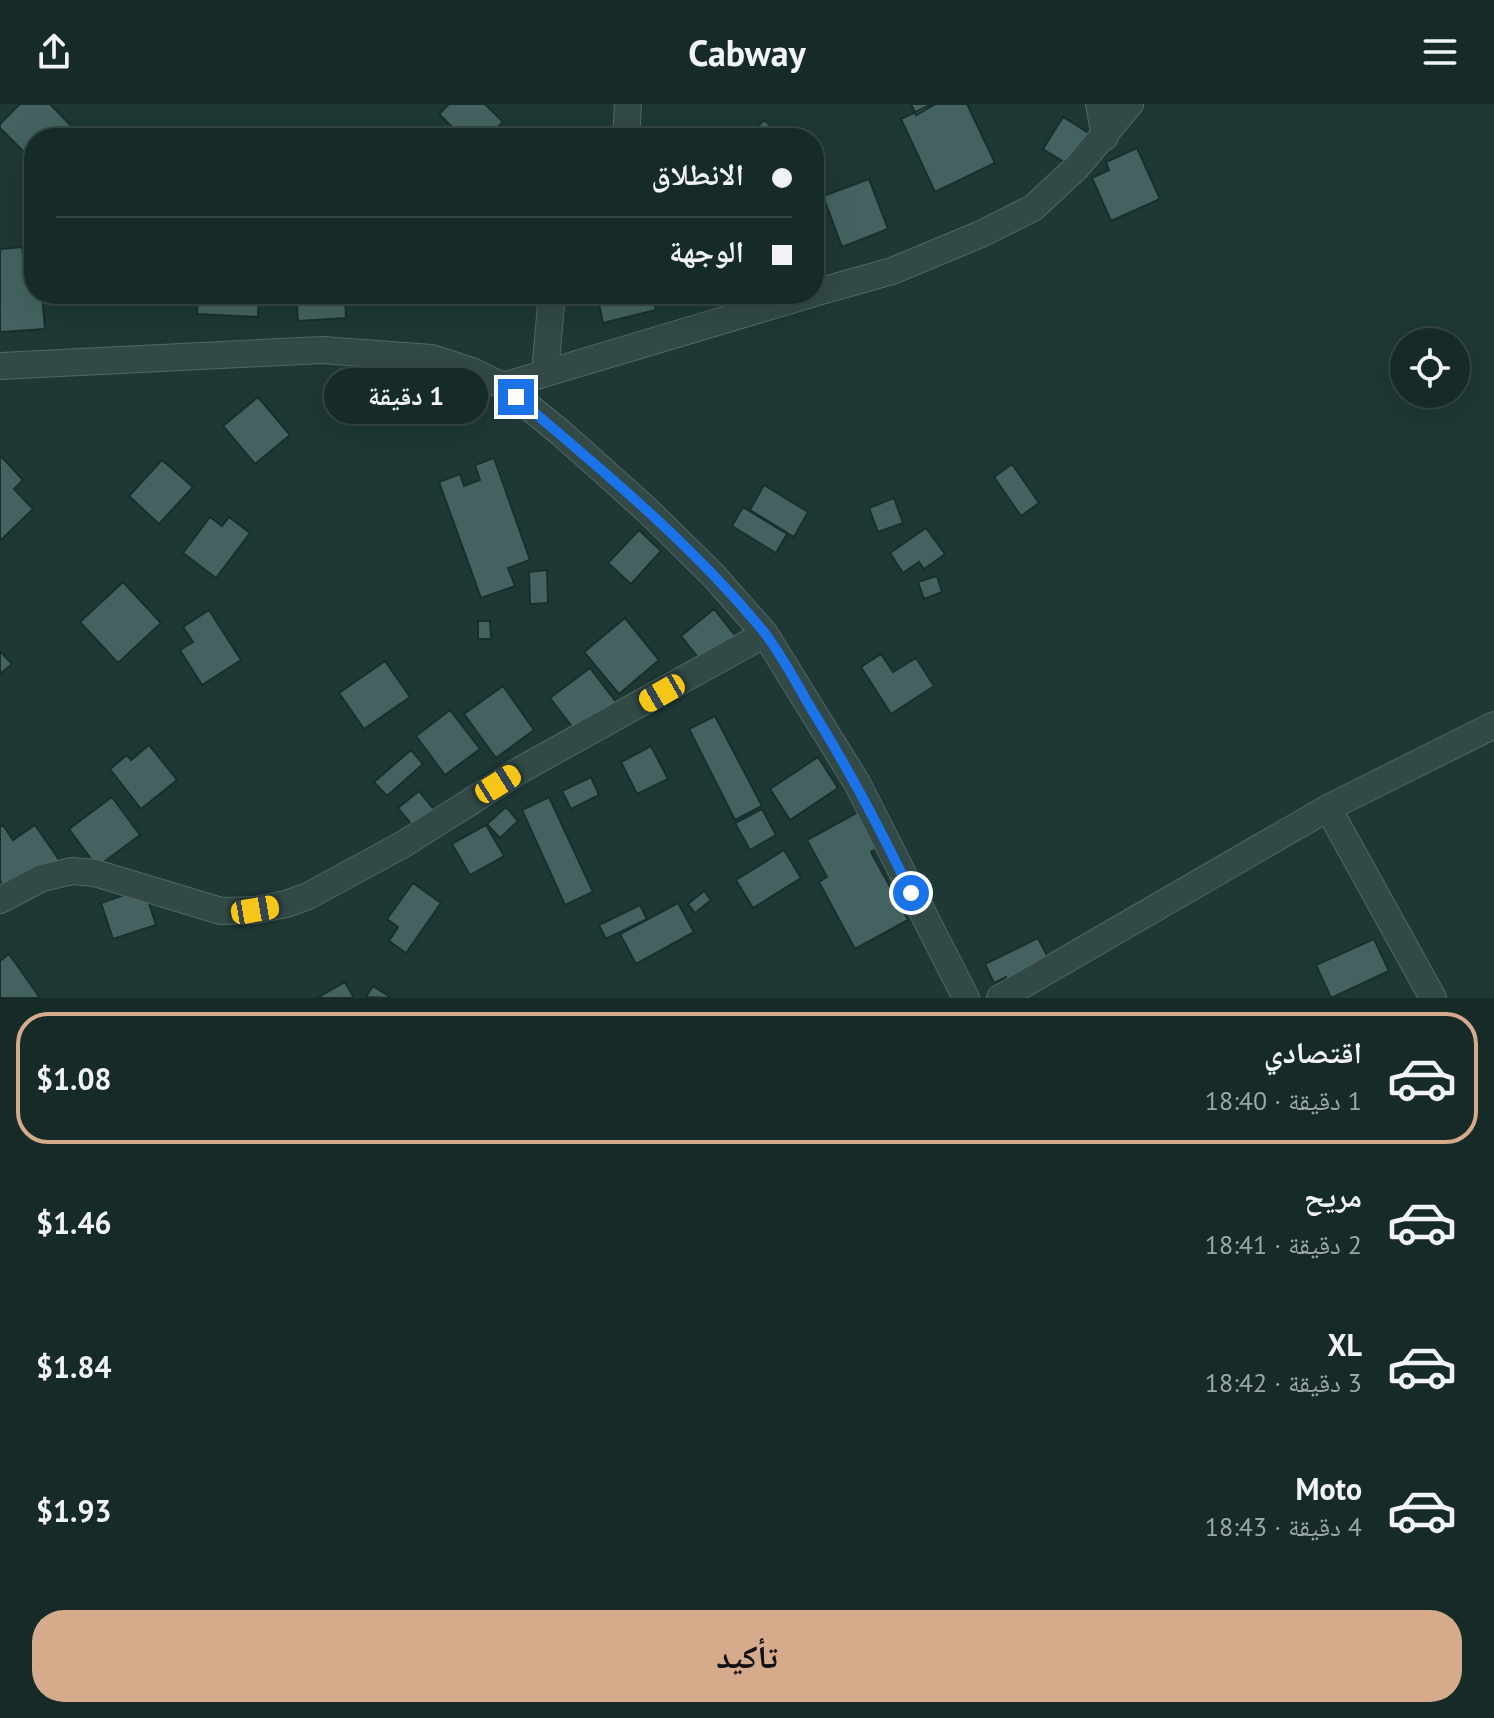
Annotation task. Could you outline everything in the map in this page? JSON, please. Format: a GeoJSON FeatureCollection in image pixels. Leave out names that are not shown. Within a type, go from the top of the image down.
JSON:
{"type":"FeatureCollection","features":[{"type":"Feature","properties":{"kind":"street"},"geometry":{"type":"LineString","coordinates":[[627,128],[628,104]]}},
{"type":"Feature","properties":{"kind":"street"},"geometry":{"type":"LineString","coordinates":[[1099,104],[1105,137]]}},
{"type":"Feature","properties":{"kind":"street"},"geometry":{"type":"LineString","coordinates":[[824,291],[892,271],[1011,221],[1033,208],[1105,137],[1130,104]]}},
{"type":"Feature","properties":{"kind":"street"},"geometry":{"type":"LineString","coordinates":[[545,372],[551,304]]}},
{"type":"Feature","properties":{"kind":"street"},"geometry":{"type":"LineString","coordinates":[[503,386],[779,304]]}},
{"type":"Feature","properties":{"kind":"street"},"geometry":{"type":"LineString","coordinates":[[0,366],[322,350],[432,358],[472,371],[503,386],[647,510],[713,575],[765,634],[857,783],[966,998]]}},
{"type":"Feature","properties":{"kind":"street"},"geometry":{"type":"LineString","coordinates":[[0,900],[42,878],[72,871],[95,873],[221,911],[255,910],[297,900],[402,845],[522,769],[765,634]]}},
{"type":"Feature","properties":{"kind":"street"},"geometry":{"type":"LineString","coordinates":[[1000,998],[1328,808],[1494,725]]}},
{"type":"Feature","properties":{"kind":"street"},"geometry":{"type":"LineString","coordinates":[[1328,808],[1433,998]]}},
{"type":"Feature","properties":{"kind":"building"},"geometry":{"type":"Polygon","coordinates":[[[20,104],[50,104],[73,128],[24,128],[24,152],[0,128],[0,124],[20,104]]]}},
{"type":"Feature","properties":{"kind":"building"},"geometry":{"type":"Polygon","coordinates":[[[449,104],[485,104],[503,122],[497,128],[453,128],[439,114],[449,104]]]}},
{"type":"Feature","properties":{"kind":"building"},"geometry":{"type":"Polygon","coordinates":[[[911,104],[933,104],[934,105],[916,115],[911,104]]]}},
{"type":"Feature","properties":{"kind":"building"},"geometry":{"type":"Polygon","coordinates":[[[932,104],[967,104],[995,163],[935,192],[901,119],[932,104]]]}},
{"type":"Feature","properties":{"kind":"building"},"geometry":{"type":"Polygon","coordinates":[[[1063,117],[1103,142],[1083,174],[1043,149],[1063,117]]]}},
{"type":"Feature","properties":{"kind":"building"},"geometry":{"type":"Polygon","coordinates":[[[764,120],[772,128],[756,128],[764,120]]]}},
{"type":"Feature","properties":{"kind":"building"},"geometry":{"type":"Polygon","coordinates":[[[1137,148],[1160,199],[1111,221],[1092,178],[1109,170],[1106,162],[1137,148]]]}},
{"type":"Feature","properties":{"kind":"building"},"geometry":{"type":"Polygon","coordinates":[[[869,179],[888,229],[842,247],[824,196],[869,179]]]}},
{"type":"Feature","properties":{"kind":"building"},"geometry":{"type":"Polygon","coordinates":[[[22,247],[24,304],[43,304],[45,329],[0,332],[0,249],[22,247]]]}},
{"type":"Feature","properties":{"kind":"building"},"geometry":{"type":"Polygon","coordinates":[[[198,304],[259,304],[258,317],[197,314],[198,304]]]}},
{"type":"Feature","properties":{"kind":"building"},"geometry":{"type":"Polygon","coordinates":[[[297,304],[345,304],[346,318],[298,321],[297,304]]]}},
{"type":"Feature","properties":{"kind":"building"},"geometry":{"type":"Polygon","coordinates":[[[599,304],[655,304],[656,310],[603,323],[599,304]]]}},
{"type":"Feature","properties":{"kind":"building"},"geometry":{"type":"Polygon","coordinates":[[[258,397],[290,435],[255,464],[223,426],[258,397]]]}},
{"type":"Feature","properties":{"kind":"building"},"geometry":{"type":"Polygon","coordinates":[[[0,455],[23,480],[14,489],[33,509],[0,541],[0,455]]]}},
{"type":"Feature","properties":{"kind":"building"},"geometry":{"type":"Polygon","coordinates":[[[494,458],[530,560],[508,568],[515,586],[481,598],[439,482],[460,474],[464,486],[480,480],[475,465],[494,458]]]}},
{"type":"Feature","properties":{"kind":"building"},"geometry":{"type":"Polygon","coordinates":[[[162,460],[193,487],[159,524],[129,496],[162,460]]]}},
{"type":"Feature","properties":{"kind":"building"},"geometry":{"type":"Polygon","coordinates":[[[1012,464],[1039,503],[1021,516],[994,477],[1012,464]]]}},
{"type":"Feature","properties":{"kind":"building"},"geometry":{"type":"Polygon","coordinates":[[[764,485],[808,512],[794,537],[750,510],[764,485]]]}},
{"type":"Feature","properties":{"kind":"building"},"geometry":{"type":"Polygon","coordinates":[[[894,498],[903,523],[878,532],[869,508],[894,498]]]}},
{"type":"Feature","properties":{"kind":"building"},"geometry":{"type":"Polygon","coordinates":[[[743,507],[787,534],[776,553],[732,526],[743,507]]]}},
{"type":"Feature","properties":{"kind":"building"},"geometry":{"type":"Polygon","coordinates":[[[210,517],[222,526],[229,517],[250,533],[216,578],[183,553],[210,517]]]}},
{"type":"Feature","properties":{"kind":"building"},"geometry":{"type":"Polygon","coordinates":[[[926,528],[945,554],[924,569],[919,562],[903,573],[890,553],[926,528]]]}},
{"type":"Feature","properties":{"kind":"building"},"geometry":{"type":"Polygon","coordinates":[[[639,530],[661,551],[631,584],[608,563],[639,530]]]}},
{"type":"Feature","properties":{"kind":"building"},"geometry":{"type":"Polygon","coordinates":[[[547,570],[548,603],[530,604],[529,572],[547,570]]]}},
{"type":"Feature","properties":{"kind":"building"},"geometry":{"type":"Polygon","coordinates":[[[937,576],[942,592],[924,599],[918,582],[937,576]]]}},
{"type":"Feature","properties":{"kind":"building"},"geometry":{"type":"Polygon","coordinates":[[[123,582],[161,623],[118,663],[80,622],[123,582]]]}},
{"type":"Feature","properties":{"kind":"building"},"geometry":{"type":"Polygon","coordinates":[[[714,609],[741,643],[708,670],[681,636],[714,609]]]}},
{"type":"Feature","properties":{"kind":"building"},"geometry":{"type":"Polygon","coordinates":[[[209,610],[241,660],[202,685],[180,650],[193,642],[183,627],[209,610]]]}},
{"type":"Feature","properties":{"kind":"building"},"geometry":{"type":"Polygon","coordinates":[[[625,618],[659,660],[619,694],[584,652],[625,618]]]}},
{"type":"Feature","properties":{"kind":"building"},"geometry":{"type":"Polygon","coordinates":[[[478,621],[490,621],[491,639],[478,639],[478,621]]]}},
{"type":"Feature","properties":{"kind":"building"},"geometry":{"type":"Polygon","coordinates":[[[0,651],[12,664],[0,674],[0,651]]]}},
{"type":"Feature","properties":{"kind":"building"},"geometry":{"type":"Polygon","coordinates":[[[881,654],[893,672],[916,658],[934,686],[891,714],[861,667],[881,654]]]}},
{"type":"Feature","properties":{"kind":"building"},"geometry":{"type":"Polygon","coordinates":[[[385,661],[410,697],[364,729],[339,693],[385,661]]]}},
{"type":"Feature","properties":{"kind":"building"},"geometry":{"type":"Polygon","coordinates":[[[590,668],[616,702],[577,733],[550,698],[590,668]]]}},
{"type":"Feature","properties":{"kind":"building"},"geometry":{"type":"Polygon","coordinates":[[[503,686],[534,730],[496,758],[464,714],[503,686]]]}},
{"type":"Feature","properties":{"kind":"building"},"geometry":{"type":"Polygon","coordinates":[[[450,710],[480,749],[445,775],[416,736],[450,710]]]}},
{"type":"Feature","properties":{"kind":"building"},"geometry":{"type":"Polygon","coordinates":[[[715,716],[762,806],[735,820],[689,729],[715,716]]]}},
{"type":"Feature","properties":{"kind":"building"},"geometry":{"type":"Polygon","coordinates":[[[149,745],[177,780],[141,809],[110,769],[127,755],[131,760],[149,745]]]}},
{"type":"Feature","properties":{"kind":"building"},"geometry":{"type":"Polygon","coordinates":[[[651,746],[668,779],[637,794],[621,762],[651,746]]]}},
{"type":"Feature","properties":{"kind":"building"},"geometry":{"type":"Polygon","coordinates":[[[411,750],[423,764],[387,796],[374,782],[411,750]]]}},
{"type":"Feature","properties":{"kind":"building"},"geometry":{"type":"Polygon","coordinates":[[[818,757],[838,788],[790,820],[770,789],[818,757]]]}},
{"type":"Feature","properties":{"kind":"building"},"geometry":{"type":"Polygon","coordinates":[[[591,777],[599,795],[571,809],[562,791],[591,777]]]}},
{"type":"Feature","properties":{"kind":"building"},"geometry":{"type":"Polygon","coordinates":[[[419,791],[441,818],[420,835],[398,808],[419,791]]]}},
{"type":"Feature","properties":{"kind":"building"},"geometry":{"type":"Polygon","coordinates":[[[112,797],[140,835],[97,867],[69,829],[112,797]]]}},
{"type":"Feature","properties":{"kind":"building"},"geometry":{"type":"Polygon","coordinates":[[[549,797],[593,892],[565,905],[522,810],[549,797]]]}},
{"type":"Feature","properties":{"kind":"building"},"geometry":{"type":"Polygon","coordinates":[[[506,807],[518,821],[500,838],[487,824],[506,807]]]}},
{"type":"Feature","properties":{"kind":"building"},"geometry":{"type":"Polygon","coordinates":[[[762,809],[776,835],[750,850],[735,823],[762,809]]]}},
{"type":"Feature","properties":{"kind":"building"},"geometry":{"type":"Polygon","coordinates":[[[858,812],[878,848],[871,852],[908,920],[855,949],[819,882],[827,877],[807,840],[858,812]]]}},
{"type":"Feature","properties":{"kind":"building"},"geometry":{"type":"Polygon","coordinates":[[[3,825],[13,840],[35,825],[64,867],[15,902],[0,881],[0,827],[3,825]]]}},
{"type":"Feature","properties":{"kind":"building"},"geometry":{"type":"Polygon","coordinates":[[[486,825],[504,856],[470,875],[452,844],[486,825]]]}},
{"type":"Feature","properties":{"kind":"building"},"geometry":{"type":"Polygon","coordinates":[[[784,850],[801,878],[753,908],[736,880],[784,850]]]}},
{"type":"Feature","properties":{"kind":"building"},"geometry":{"type":"Polygon","coordinates":[[[413,883],[441,903],[406,953],[389,941],[398,927],[387,919],[413,883]]]}},
{"type":"Feature","properties":{"kind":"building"},"geometry":{"type":"Polygon","coordinates":[[[144,888],[156,925],[113,939],[101,903],[144,888]]]}},
{"type":"Feature","properties":{"kind":"building"},"geometry":{"type":"Polygon","coordinates":[[[704,891],[711,900],[695,913],[688,904],[704,891]]]}},
{"type":"Feature","properties":{"kind":"building"},"geometry":{"type":"Polygon","coordinates":[[[678,903],[694,932],[636,964],[620,934],[678,903]]]}},
{"type":"Feature","properties":{"kind":"building"},"geometry":{"type":"Polygon","coordinates":[[[640,905],[647,919],[606,939],[599,925],[640,905]]]}},
{"type":"Feature","properties":{"kind":"building"},"geometry":{"type":"Polygon","coordinates":[[[1038,938],[1055,971],[1013,992],[1006,977],[994,983],[985,964],[1038,938]]]}},
{"type":"Feature","properties":{"kind":"building"},"geometry":{"type":"Polygon","coordinates":[[[1374,939],[1389,971],[1331,998],[1316,965],[1374,939]]]}},
{"type":"Feature","properties":{"kind":"building"},"geometry":{"type":"Polygon","coordinates":[[[9,954],[40,998],[0,998],[0,961],[9,954]]]}},
{"type":"Feature","properties":{"kind":"building"},"geometry":{"type":"Polygon","coordinates":[[[345,982],[354,998],[317,998],[345,982]]]}},
{"type":"Feature","properties":{"kind":"building"},"geometry":{"type":"Polygon","coordinates":[[[373,986],[390,997],[390,998],[366,997],[373,986]]]}},
{"type":"Feature","properties":{"kind":"route"},"geometry":{"type":"LineString","coordinates":[[516,397],[647,510],[713,575],[765,634],[857,783],[911,893]]}}]}
